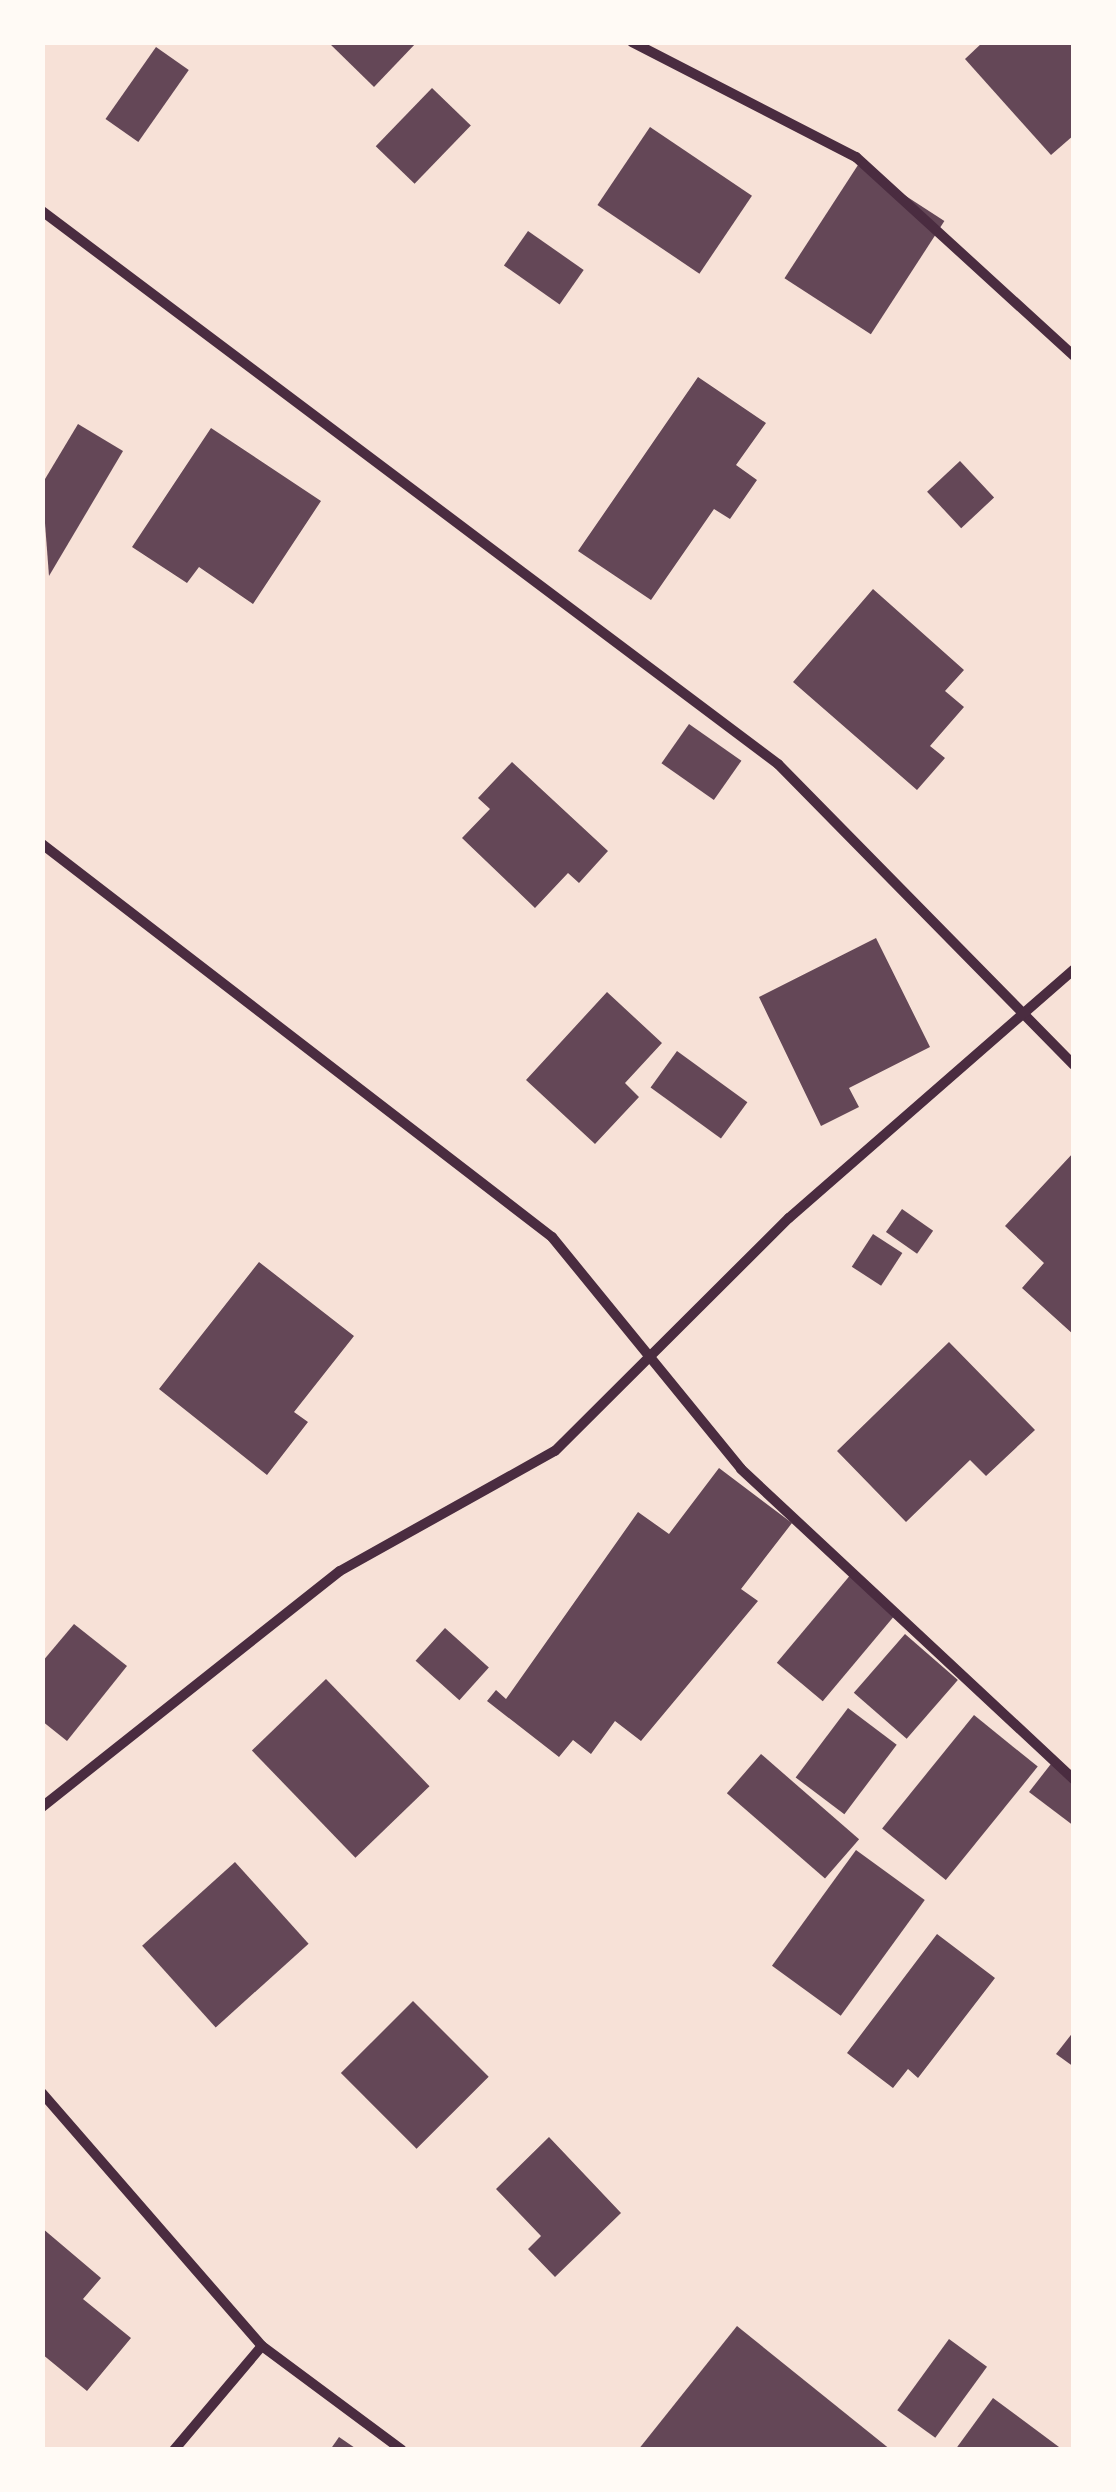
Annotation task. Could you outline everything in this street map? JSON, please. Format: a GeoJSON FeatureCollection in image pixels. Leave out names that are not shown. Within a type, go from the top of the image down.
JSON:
{"type":"FeatureCollection","features":[{"type":"Feature","properties":{"kind":"street"},"geometry":{"type":"LineString","coordinates":[[632,42],[856,157],[1074,356]]}},
{"type":"Feature","properties":{"kind":"street"},"geometry":{"type":"LineString","coordinates":[[42,210],[778,764],[1074,1065]]}},
{"type":"Feature","properties":{"kind":"street"},"geometry":{"type":"LineString","coordinates":[[42,844],[552,1237],[741,1469],[1074,1779]]}},
{"type":"Feature","properties":{"kind":"street"},"geometry":{"type":"LineString","coordinates":[[42,1807],[340,1570],[555,1451],[648,1356],[1074,970]]}},
{"type":"Feature","properties":{"kind":"street"},"geometry":{"type":"LineString","coordinates":[[42,2093],[262,2346],[402,2450]]}},
{"type":"Feature","properties":{"kind":"street"},"geometry":{"type":"LineString","coordinates":[[174,2450],[262,2346]]}},
{"type":"Feature","properties":{"kind":"building"},"geometry":{"type":"Polygon","coordinates":[[[328,42],[417,42],[374,87],[328,42]]]}},
{"type":"Feature","properties":{"kind":"building"},"geometry":{"type":"Polygon","coordinates":[[[983,42],[1074,42],[1074,135],[1051,155],[965,59],[983,42]]]}},
{"type":"Feature","properties":{"kind":"building"},"geometry":{"type":"Polygon","coordinates":[[[156,47],[189,70],[138,142],[106,119],[156,47]]]}},
{"type":"Feature","properties":{"kind":"building"},"geometry":{"type":"Polygon","coordinates":[[[432,88],[471,126],[415,184],[376,146],[432,88]]]}},
{"type":"Feature","properties":{"kind":"building"},"geometry":{"type":"Polygon","coordinates":[[[650,127],[752,196],[699,274],[597,205],[650,127]]]}},
{"type":"Feature","properties":{"kind":"building"},"geometry":{"type":"Polygon","coordinates":[[[858,165],[944,221],[871,334],[784,278],[858,165]]]}},
{"type":"Feature","properties":{"kind":"building"},"geometry":{"type":"Polygon","coordinates":[[[528,231],[584,270],[560,304],[504,265],[528,231]]]}},
{"type":"Feature","properties":{"kind":"building"},"geometry":{"type":"Polygon","coordinates":[[[698,377],[766,423],[736,465],[757,480],[730,519],[714,509],[651,600],[578,551],[698,377]]]}},
{"type":"Feature","properties":{"kind":"building"},"geometry":{"type":"Polygon","coordinates":[[[78,424],[123,451],[49,576],[42,484],[78,424]]]}},
{"type":"Feature","properties":{"kind":"building"},"geometry":{"type":"Polygon","coordinates":[[[211,428],[321,501],[253,604],[199,567],[187,583],[132,547],[211,428]]]}},
{"type":"Feature","properties":{"kind":"building"},"geometry":{"type":"Polygon","coordinates":[[[960,461],[994,498],[961,528],[927,492],[960,461]]]}},
{"type":"Feature","properties":{"kind":"building"},"geometry":{"type":"Polygon","coordinates":[[[873,589],[964,670],[945,691],[964,707],[930,746],[945,758],[917,790],[793,682],[873,589]]]}},
{"type":"Feature","properties":{"kind":"building"},"geometry":{"type":"Polygon","coordinates":[[[689,724],[741,761],[714,800],[661,763],[689,724]]]}},
{"type":"Feature","properties":{"kind":"building"},"geometry":{"type":"Polygon","coordinates":[[[512,762],[608,851],[579,883],[568,873],[535,908],[462,838],[490,809],[478,798],[512,762]]]}},
{"type":"Feature","properties":{"kind":"building"},"geometry":{"type":"Polygon","coordinates":[[[876,938],[930,1047],[849,1088],[859,1107],[821,1126],[759,997],[876,938]]]}},
{"type":"Feature","properties":{"kind":"building"},"geometry":{"type":"Polygon","coordinates":[[[607,992],[662,1043],[625,1083],[639,1097],[595,1144],[526,1080],[607,992]]]}},
{"type":"Feature","properties":{"kind":"building"},"geometry":{"type":"Polygon","coordinates":[[[677,1051],[747,1102],[721,1139],[651,1087],[677,1051]]]}},
{"type":"Feature","properties":{"kind":"building"},"geometry":{"type":"Polygon","coordinates":[[[1074,1152],[1074,1335],[1022,1288],[1044,1263],[1005,1226],[1074,1152]]]}},
{"type":"Feature","properties":{"kind":"building"},"geometry":{"type":"Polygon","coordinates":[[[902,1209],[933,1231],[917,1254],[886,1232],[902,1209]]]}},
{"type":"Feature","properties":{"kind":"building"},"geometry":{"type":"Polygon","coordinates":[[[873,1234],[902,1253],[881,1286],[852,1267],[873,1234]]]}},
{"type":"Feature","properties":{"kind":"building"},"geometry":{"type":"Polygon","coordinates":[[[259,1262],[354,1336],[294,1412],[308,1422],[267,1475],[159,1389],[259,1262]]]}},
{"type":"Feature","properties":{"kind":"building"},"geometry":{"type":"Polygon","coordinates":[[[949,1342],[1035,1430],[986,1476],[970,1460],[906,1522],[837,1451],[949,1342]]]}},
{"type":"Feature","properties":{"kind":"building"},"geometry":{"type":"Polygon","coordinates":[[[719,1468],[792,1523],[741,1589],[758,1601],[641,1741],[615,1721],[591,1754],[573,1740],[559,1757],[487,1701],[496,1690],[506,1699],[638,1512],[669,1534],[719,1468]]]}},
{"type":"Feature","properties":{"kind":"building"},"geometry":{"type":"Polygon","coordinates":[[[852,1573],[898,1612],[823,1701],[777,1663],[852,1573]]]}},
{"type":"Feature","properties":{"kind":"building"},"geometry":{"type":"Polygon","coordinates":[[[74,1624],[127,1666],[67,1741],[42,1721],[42,1662],[74,1624]]]}},
{"type":"Feature","properties":{"kind":"building"},"geometry":{"type":"Polygon","coordinates":[[[445,1628],[489,1667],[459,1700],[416,1661],[445,1628]]]}},
{"type":"Feature","properties":{"kind":"building"},"geometry":{"type":"Polygon","coordinates":[[[905,1634],[958,1680],[907,1739],[854,1693],[905,1634]]]}},
{"type":"Feature","properties":{"kind":"building"},"geometry":{"type":"Polygon","coordinates":[[[326,1679],[430,1786],[355,1858],[252,1751],[326,1679]]]}},
{"type":"Feature","properties":{"kind":"building"},"geometry":{"type":"Polygon","coordinates":[[[848,1708],[897,1745],[844,1814],[796,1777],[848,1708]]]}},
{"type":"Feature","properties":{"kind":"building"},"geometry":{"type":"Polygon","coordinates":[[[974,1715],[1038,1767],[946,1880],[882,1828],[974,1715]]]}},
{"type":"Feature","properties":{"kind":"building"},"geometry":{"type":"Polygon","coordinates":[[[761,1754],[859,1839],[825,1879],[727,1793],[761,1754]]]}},
{"type":"Feature","properties":{"kind":"building"},"geometry":{"type":"Polygon","coordinates":[[[1054,1760],[1074,1775],[1074,1826],[1029,1792],[1054,1760]]]}},
{"type":"Feature","properties":{"kind":"building"},"geometry":{"type":"Polygon","coordinates":[[[856,1850],[925,1900],[841,2016],[772,1966],[856,1850]]]}},
{"type":"Feature","properties":{"kind":"building"},"geometry":{"type":"Polygon","coordinates":[[[235,1862],[309,1944],[216,2027],[142,1946],[235,1862]]]}},
{"type":"Feature","properties":{"kind":"building"},"geometry":{"type":"Polygon","coordinates":[[[937,1934],[995,1978],[918,2078],[908,2069],[893,2088],[847,2053],[937,1934]]]}},
{"type":"Feature","properties":{"kind":"building"},"geometry":{"type":"Polygon","coordinates":[[[413,2001],[489,2077],[417,2149],[341,2073],[413,2001]]]}},
{"type":"Feature","properties":{"kind":"building"},"geometry":{"type":"Polygon","coordinates":[[[1074,2031],[1074,2067],[1056,2054],[1074,2031]]]}},
{"type":"Feature","properties":{"kind":"building"},"geometry":{"type":"Polygon","coordinates":[[[549,2137],[621,2213],[555,2277],[528,2249],[541,2236],[496,2189],[549,2137]]]}},
{"type":"Feature","properties":{"kind":"building"},"geometry":{"type":"Polygon","coordinates":[[[42,2228],[101,2278],[83,2299],[131,2338],[87,2391],[42,2354],[42,2228]]]}},
{"type":"Feature","properties":{"kind":"building"},"geometry":{"type":"Polygon","coordinates":[[[737,2326],[891,2450],[638,2450],[737,2326]]]}},
{"type":"Feature","properties":{"kind":"building"},"geometry":{"type":"Polygon","coordinates":[[[949,2339],[987,2367],[935,2438],[897,2410],[949,2339]]]}},
{"type":"Feature","properties":{"kind":"building"},"geometry":{"type":"Polygon","coordinates":[[[993,2398],[1063,2450],[955,2450],[993,2398]]]}},
{"type":"Feature","properties":{"kind":"building"},"geometry":{"type":"Polygon","coordinates":[[[339,2437],[358,2450],[330,2450],[339,2437]]]}}]}
